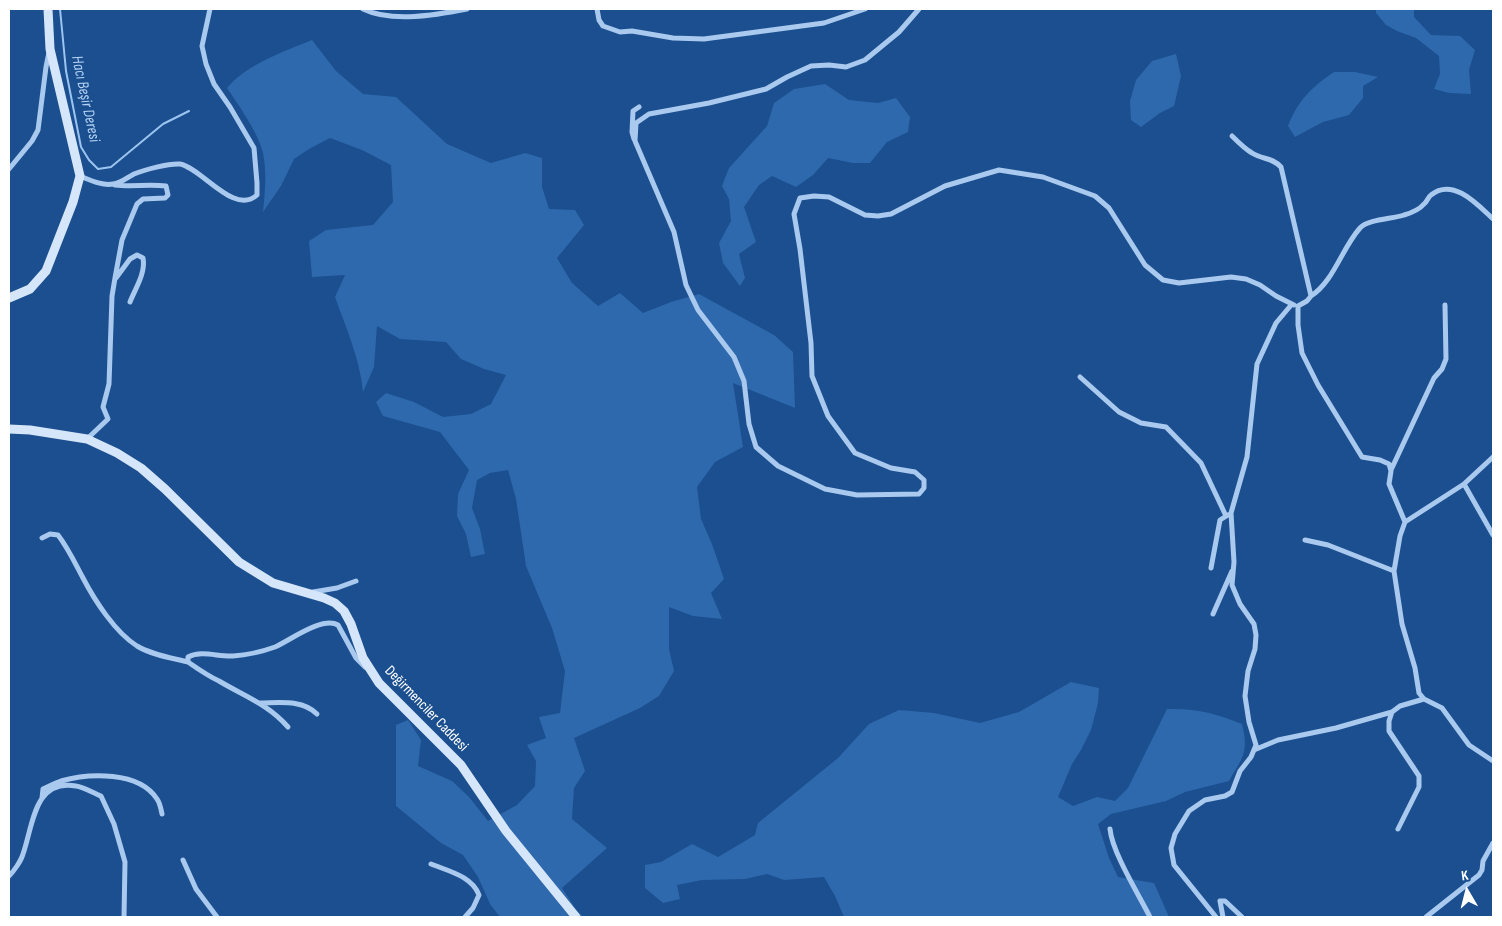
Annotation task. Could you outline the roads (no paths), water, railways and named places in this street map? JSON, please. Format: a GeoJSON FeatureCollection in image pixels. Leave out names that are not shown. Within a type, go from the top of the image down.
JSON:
{"type":"FeatureCollection","features":[{"type":"Feature","properties":{"kind":"main road"},"geometry":{"type":"LineString","coordinates":[[9,298],[30,289],[46,271],[73,202],[80,176],[50,50],[47,9]]}},
{"type":"Feature","properties":{"kind":"main road","name":"Değirmenciler Caddesi"},"geometry":{"type":"LineString","coordinates":[[9,429],[30,430],[87,439],[117,452],[141,468],[239,562],[273,583],[336,603],[351,624],[363,658],[379,682],[461,765],[506,831],[576,917]]}},
{"type":"Feature","properties":{"kind":"street"},"geometry":{"type":"LineString","coordinates":[[114,184],[136,174],[162,166],[179,164],[196,171],[226,195],[246,200],[252,200],[257,195],[258,183],[254,148],[214,84],[206,64],[202,46],[210,9]]}},
{"type":"Feature","properties":{"kind":"street"},"geometry":{"type":"LineString","coordinates":[[362,9],[374,14],[415,16],[467,9]]}},
{"type":"Feature","properties":{"kind":"street"},"geometry":{"type":"LineString","coordinates":[[597,9],[599,20],[603,26],[620,32],[632,31],[673,38],[704,39],[824,23],[865,9]]}},
{"type":"Feature","properties":{"kind":"street"},"geometry":{"type":"LineString","coordinates":[[635,141],[636,123],[649,114],[745,96],[766,89],[811,66],[829,65],[846,67],[865,60],[899,32],[919,9]]}},
{"type":"Feature","properties":{"kind":"street"},"geometry":{"type":"LineString","coordinates":[[9,169],[32,141],[38,130],[46,66],[50,50]]}},
{"type":"Feature","properties":{"kind":"street"},"geometry":{"type":"LineString","coordinates":[[639,107],[633,111],[632,132],[635,141],[674,232],[686,285],[698,310],[734,357],[744,382],[749,424],[756,447],[778,466],[825,489],[858,495],[919,494],[924,488],[924,480],[915,472],[891,468],[854,452],[828,416],[812,376],[800,249],[794,214],[800,198],[814,196],[829,197],[865,215],[878,216],[891,214],[945,186],[999,170],[1043,177],[1095,196],[1109,208],[1145,265],[1163,280],[1180,284],[1231,277],[1246,279],[1295,305]]}},
{"type":"Feature","properties":{"kind":"street"},"geometry":{"type":"LineString","coordinates":[[1232,136],[1250,152],[1262,158],[1275,160],[1281,167],[1310,296]]}},
{"type":"Feature","properties":{"kind":"street"},"geometry":{"type":"LineString","coordinates":[[80,176],[91,181],[128,187],[150,184],[166,186],[168,190],[168,195],[164,198],[143,199],[137,204],[122,240],[112,296],[108,384],[103,407],[108,418],[87,439]]}},
{"type":"Feature","properties":{"kind":"street"},"geometry":{"type":"LineString","coordinates":[[1216,917],[1174,865],[1171,848],[1175,834],[1189,811],[1205,800],[1225,796],[1232,792],[1240,771],[1256,745],[1249,722],[1245,696],[1248,671],[1256,649],[1256,634],[1254,624],[1240,604],[1232,585],[1234,569],[1229,515],[1247,457],[1258,364],[1276,323],[1295,305],[1307,301],[1310,296],[1320,290],[1362,225],[1411,213],[1424,205],[1431,195],[1446,189],[1465,194],[1493,219]]}},
{"type":"Feature","properties":{"kind":"street"},"geometry":{"type":"LineString","coordinates":[[115,278],[130,259],[138,255],[143,258],[142,275],[130,302]]}},
{"type":"Feature","properties":{"kind":"street"},"geometry":{"type":"LineString","coordinates":[[1295,305],[1302,353],[1318,385],[1362,457],[1380,460],[1388,464],[1391,471]]}},
{"type":"Feature","properties":{"kind":"street"},"geometry":{"type":"LineString","coordinates":[[1405,522],[1389,484],[1391,471],[1434,378],[1442,369],[1446,359],[1445,305]]}},
{"type":"Feature","properties":{"kind":"street"},"geometry":{"type":"LineString","coordinates":[[1080,377],[1118,412],[1141,423],[1166,427],[1201,463],[1229,515]]}},
{"type":"Feature","properties":{"kind":"street"},"geometry":{"type":"LineString","coordinates":[[1493,457],[1464,484],[1405,522],[1400,536],[1394,571],[1402,624],[1415,668],[1417,687],[1424,699],[1442,708],[1469,746],[1493,761]]}},
{"type":"Feature","properties":{"kind":"street"},"geometry":{"type":"LineString","coordinates":[[1464,484],[1493,535]]}},
{"type":"Feature","properties":{"kind":"street"},"geometry":{"type":"LineString","coordinates":[[1211,568],[1220,520],[1229,515]]}},
{"type":"Feature","properties":{"kind":"street"},"geometry":{"type":"LineString","coordinates":[[42,538],[50,534],[58,535],[67,546],[84,581],[110,620],[124,636],[139,647],[165,657],[188,662],[219,682],[270,709],[288,727]]}},
{"type":"Feature","properties":{"kind":"street"},"geometry":{"type":"LineString","coordinates":[[1305,540],[1328,545],[1394,571]]}},
{"type":"Feature","properties":{"kind":"street"},"geometry":{"type":"LineString","coordinates":[[1213,614],[1225,589],[1227,580],[1234,569]]}},
{"type":"Feature","properties":{"kind":"street"},"geometry":{"type":"LineString","coordinates":[[303,592],[320,592],[356,581]]}},
{"type":"Feature","properties":{"kind":"street"},"geometry":{"type":"LineString","coordinates":[[188,662],[188,656],[197,652],[232,656],[250,654],[276,646],[301,632],[333,622],[338,625],[356,658],[379,682]]}},
{"type":"Feature","properties":{"kind":"street"},"geometry":{"type":"LineString","coordinates":[[1254,750],[1278,740],[1336,728],[1392,712],[1400,706],[1424,699]]}},
{"type":"Feature","properties":{"kind":"street"},"geometry":{"type":"LineString","coordinates":[[256,703],[304,704],[317,714]]}},
{"type":"Feature","properties":{"kind":"street"},"geometry":{"type":"LineString","coordinates":[[1392,712],[1388,720],[1389,731],[1419,776],[1419,787],[1398,829]]}},
{"type":"Feature","properties":{"kind":"street"},"geometry":{"type":"LineString","coordinates":[[9,876],[23,855],[43,789],[61,781],[108,776],[128,778],[149,790],[158,800],[162,814]]}},
{"type":"Feature","properties":{"kind":"street"},"geometry":{"type":"LineString","coordinates":[[41,798],[57,786],[76,786],[101,796],[114,824],[125,862],[124,917]]}},
{"type":"Feature","properties":{"kind":"street"},"geometry":{"type":"LineString","coordinates":[[1110,829],[1111,837],[1127,873],[1150,917]]}},
{"type":"Feature","properties":{"kind":"street"},"geometry":{"type":"LineString","coordinates":[[1426,917],[1478,876],[1482,870],[1483,860],[1493,843]]}},
{"type":"Feature","properties":{"kind":"street"},"geometry":{"type":"LineString","coordinates":[[183,860],[196,889],[217,917]]}},
{"type":"Feature","properties":{"kind":"street"},"geometry":{"type":"LineString","coordinates":[[431,864],[465,878],[476,886],[479,895],[465,917]]}},
{"type":"Feature","properties":{"kind":"street"},"geometry":{"type":"LineString","coordinates":[[1223,917],[1220,901],[1225,901],[1242,917]]}},
{"type":"Feature","properties":{"kind":"waterway","name":"Hacı Beşir Deresi"},"geometry":{"type":"LineString","coordinates":[[60,9],[66,71],[81,147],[89,160],[98,169],[111,167],[163,124],[189,111]]}}]}
